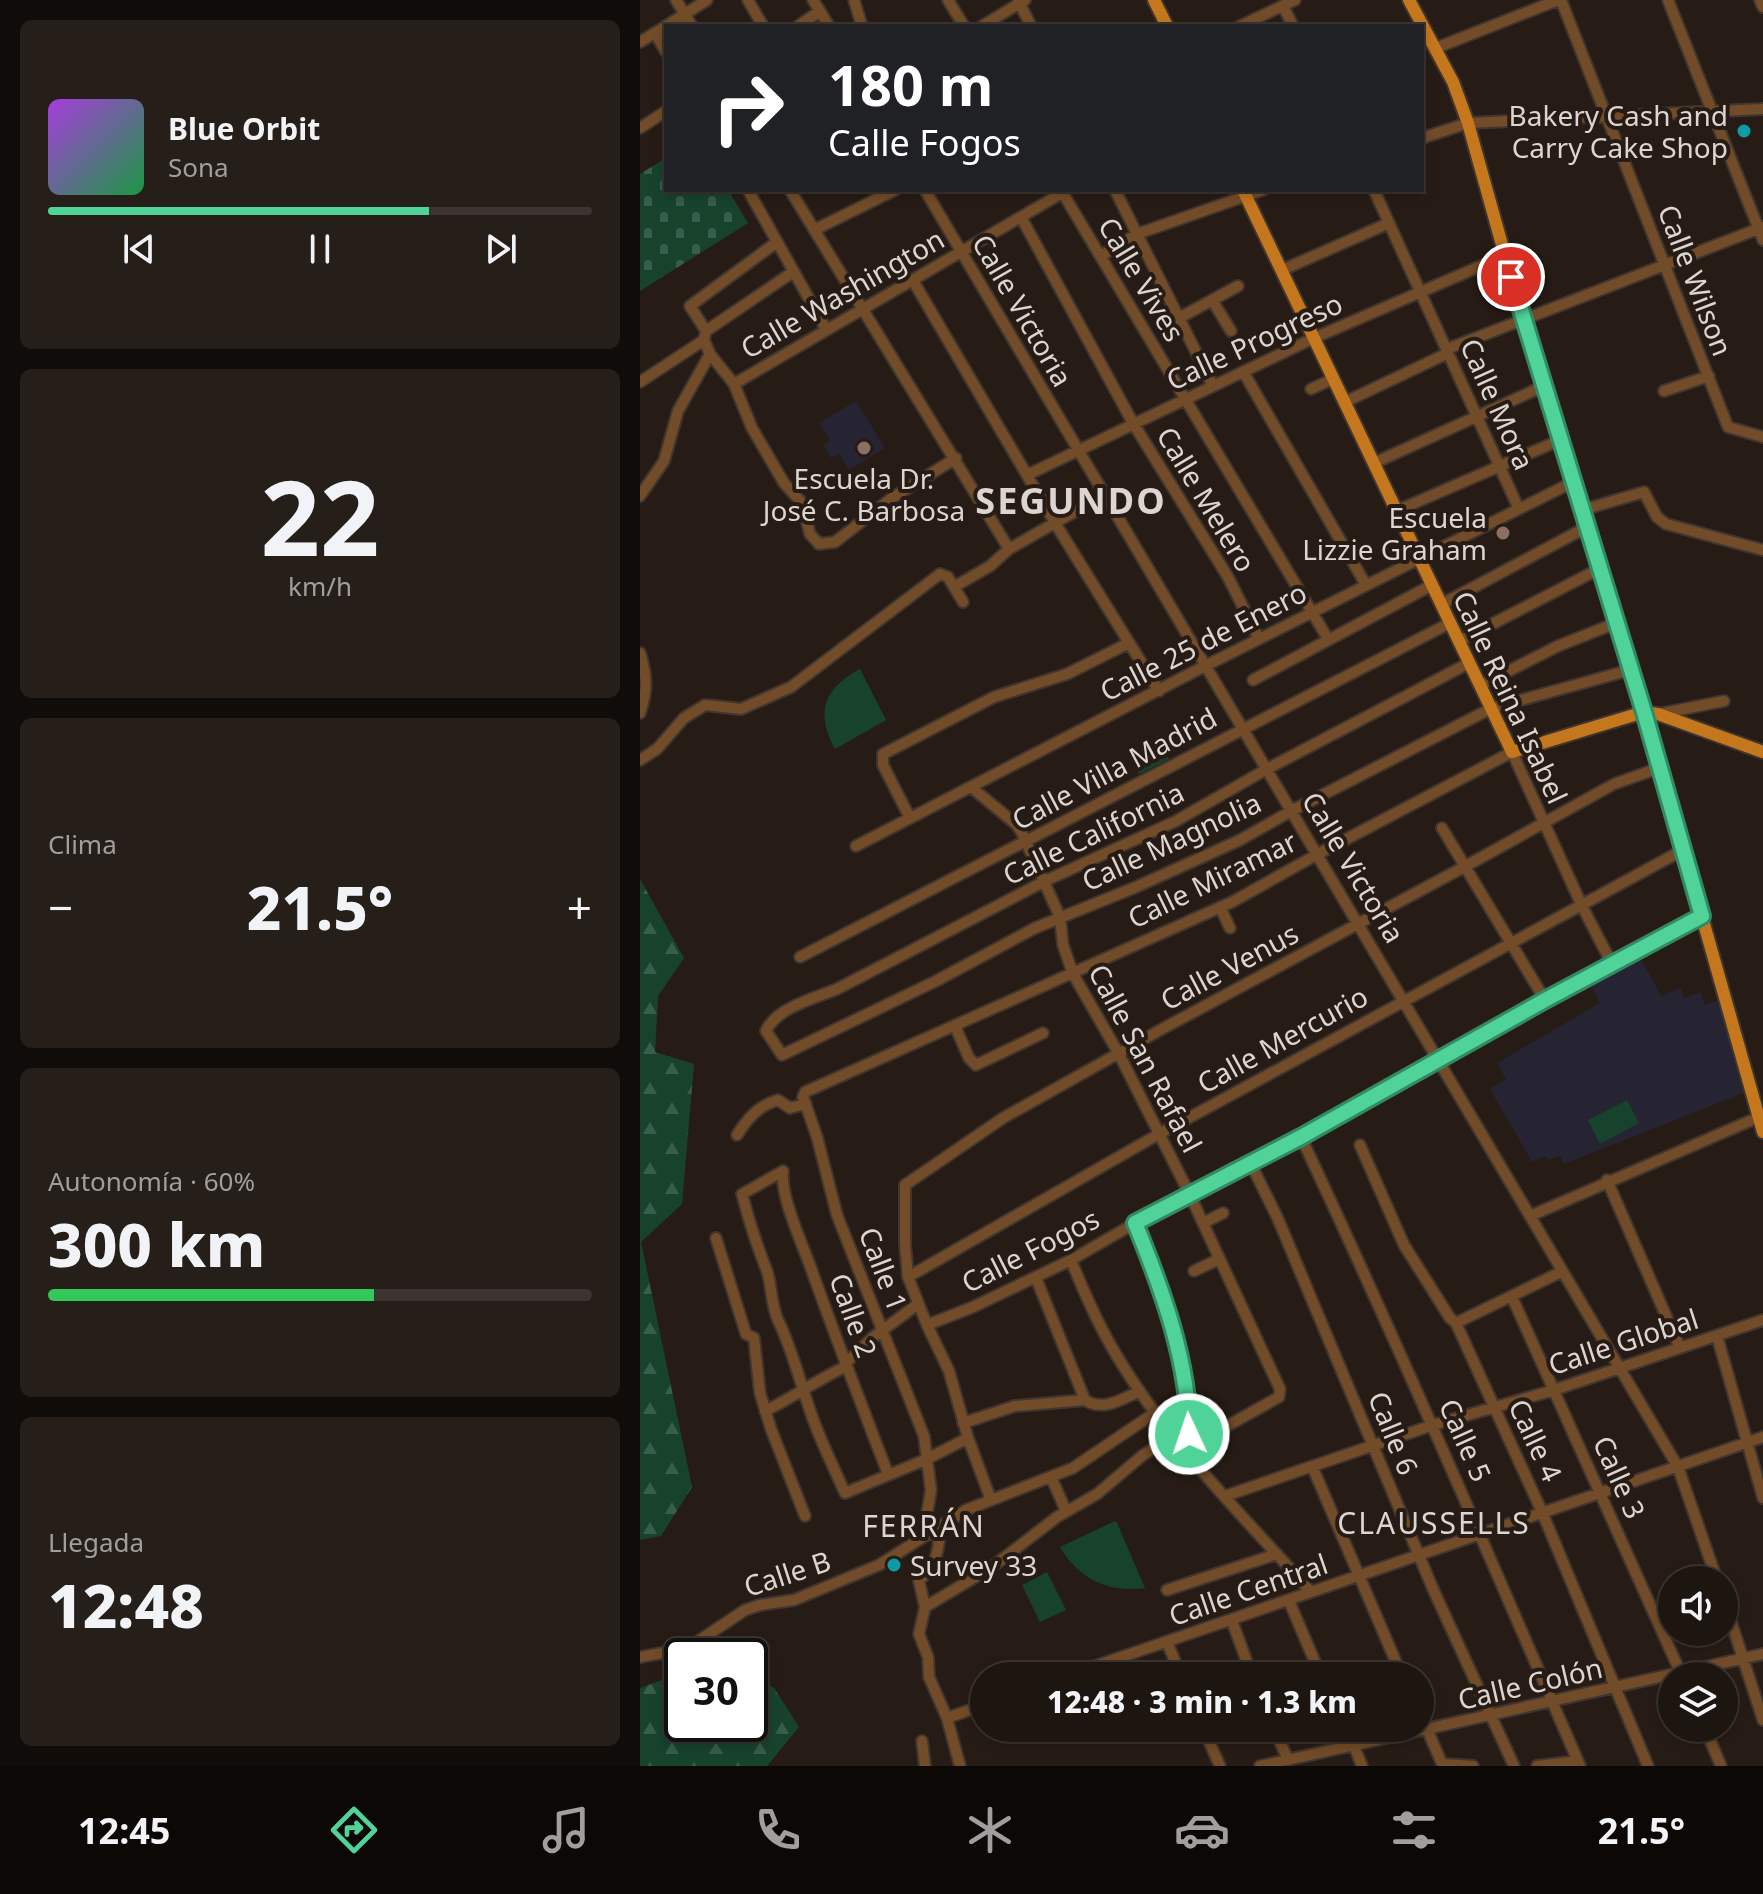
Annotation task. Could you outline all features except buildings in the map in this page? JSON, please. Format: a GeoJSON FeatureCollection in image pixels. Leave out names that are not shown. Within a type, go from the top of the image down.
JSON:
{"type":"FeatureCollection","features":[{"type":"Feature","properties":{"kind":"main road"},"geometry":{"type":"LineString","coordinates":[[1154,0],[1166,24]]}},
{"type":"Feature","properties":{"kind":"main road"},"geometry":{"type":"LineString","coordinates":[[1409,0],[1422,24]]}},
{"type":"Feature","properties":{"kind":"main road"},"geometry":{"type":"LineString","coordinates":[[1424,27],[1453,82],[1468,123],[1523,320],[1644,712],[1763,1132]]}},
{"type":"Feature","properties":{"kind":"main road","name":"Calle Reina Isabel"},"geometry":{"type":"LineString","coordinates":[[1245,193],[1512,752]]}},
{"type":"Feature","properties":{"kind":"main road"},"geometry":{"type":"LineString","coordinates":[[1644,712],[1658,714],[1763,752]]}},
{"type":"Feature","properties":{"kind":"main road","name":"Calle Miramar"},"geometry":{"type":"LineString","coordinates":[[1512,752],[1644,712]]}},
{"type":"Feature","properties":{"kind":"street"},"geometry":{"type":"LineString","coordinates":[[676,0],[691,24]]}},
{"type":"Feature","properties":{"kind":"street"},"geometry":{"type":"LineString","coordinates":[[669,24],[707,0]]}},
{"type":"Feature","properties":{"kind":"street"},"geometry":{"type":"LineString","coordinates":[[748,0],[762,24]]}},
{"type":"Feature","properties":{"kind":"street"},"geometry":{"type":"LineString","coordinates":[[813,0],[828,24]]}},
{"type":"Feature","properties":{"kind":"street"},"geometry":{"type":"LineString","coordinates":[[854,0],[861,24]]}},
{"type":"Feature","properties":{"kind":"street"},"geometry":{"type":"LineString","coordinates":[[948,0],[963,24]]}},
{"type":"Feature","properties":{"kind":"street"},"geometry":{"type":"LineString","coordinates":[[1244,24],[1295,0]]}},
{"type":"Feature","properties":{"kind":"street"},"geometry":{"type":"LineString","coordinates":[[1436,48],[1560,0]]}},
{"type":"Feature","properties":{"kind":"street","name":"Calle Wilson"},"geometry":{"type":"LineString","coordinates":[[1560,0],[1728,427],[1763,437]]}},
{"type":"Feature","properties":{"kind":"street"},"geometry":{"type":"LineString","coordinates":[[1345,402],[1448,351],[1523,320],[1762,232],[1668,0]]}},
{"type":"Feature","properties":{"kind":"street"},"geometry":{"type":"LineString","coordinates":[[1760,0],[1763,7]]}},
{"type":"Feature","properties":{"kind":"street"},"geometry":{"type":"LineString","coordinates":[[985,24],[1021,1],[1030,24]]}},
{"type":"Feature","properties":{"kind":"street"},"geometry":{"type":"LineString","coordinates":[[1283,6],[1292,24]]}},
{"type":"Feature","properties":{"kind":"street"},"geometry":{"type":"LineString","coordinates":[[801,24],[820,11]]}},
{"type":"Feature","properties":{"kind":"street"},"geometry":{"type":"LineString","coordinates":[[640,42],[664,27]]}},
{"type":"Feature","properties":{"kind":"street"},"geometry":{"type":"LineString","coordinates":[[655,33],[664,49]]}},
{"type":"Feature","properties":{"kind":"street"},"geometry":{"type":"LineString","coordinates":[[1424,137],[1468,123],[1763,109]]}},
{"type":"Feature","properties":{"kind":"street"},"geometry":{"type":"LineString","coordinates":[[640,128],[664,112]]}},
{"type":"Feature","properties":{"kind":"street"},"geometry":{"type":"LineString","coordinates":[[749,192],[826,329]]}},
{"type":"Feature","properties":{"kind":"street"},"geometry":{"type":"LineString","coordinates":[[791,192],[1009,549]]}},
{"type":"Feature","properties":{"kind":"street"},"geometry":{"type":"LineString","coordinates":[[814,230],[891,192]]}},
{"type":"Feature","properties":{"kind":"street","name":"Calle Victoria"},"geometry":{"type":"LineString","coordinates":[[926,192],[1678,1467],[1712,1566]]}},
{"type":"Feature","properties":{"kind":"street","name":"Calle Washington"},"geometry":{"type":"LineString","coordinates":[[777,242],[690,306],[710,354],[734,384],[1060,192]]}},
{"type":"Feature","properties":{"kind":"street","name":"Calle Vives"},"geometry":{"type":"LineString","coordinates":[[1063,192],[1328,639]]}},
{"type":"Feature","properties":{"kind":"street"},"geometry":{"type":"LineString","coordinates":[[1116,192],[1213,386]]}},
{"type":"Feature","properties":{"kind":"street","name":"Calle Mora"},"geometry":{"type":"LineString","coordinates":[[1375,192],[1518,507]]}},
{"type":"Feature","properties":{"kind":"street"},"geometry":{"type":"LineString","coordinates":[[1101,256],[1137,234],[1245,193]]}},
{"type":"Feature","properties":{"kind":"street","name":"Calle Melero"},"geometry":{"type":"LineString","coordinates":[[1021,217],[1133,423],[1228,577],[1259,639]]}},
{"type":"Feature","properties":{"kind":"street"},"geometry":{"type":"LineString","coordinates":[[1282,270],[1389,223]]}},
{"type":"Feature","properties":{"kind":"street","name":"Calle Progreso"},"geometry":{"type":"LineString","coordinates":[[1027,475],[1314,338],[1504,256]]}},
{"type":"Feature","properties":{"kind":"street"},"geometry":{"type":"LineString","coordinates":[[640,382],[793,272]]}},
{"type":"Feature","properties":{"kind":"street"},"geometry":{"type":"LineString","coordinates":[[912,279],[1055,523],[1159,691]]}},
{"type":"Feature","properties":{"kind":"street"},"geometry":{"type":"LineString","coordinates":[[1179,318],[1238,286]]}},
{"type":"Feature","properties":{"kind":"street"},"geometry":{"type":"LineString","coordinates":[[1212,300],[1231,331]]}},
{"type":"Feature","properties":{"kind":"street"},"geometry":{"type":"LineString","coordinates":[[640,496],[664,461],[678,411],[710,354]]}},
{"type":"Feature","properties":{"kind":"street"},"geometry":{"type":"LineString","coordinates":[[1244,373],[1366,585]]}},
{"type":"Feature","properties":{"kind":"street"},"geometry":{"type":"LineString","coordinates":[[1664,391],[1709,376]]}},
{"type":"Feature","properties":{"kind":"street"},"geometry":{"type":"LineString","coordinates":[[1311,389],[1333,379]]}},
{"type":"Feature","properties":{"kind":"street"},"geometry":{"type":"LineString","coordinates":[[734,384],[752,428],[784,483],[802,503],[810,534],[819,544],[835,542],[892,498],[956,458]]}},
{"type":"Feature","properties":{"kind":"street"},"geometry":{"type":"LineString","coordinates":[[1374,463],[1544,386]]}},
{"type":"Feature","properties":{"kind":"street"},"geometry":{"type":"LineString","coordinates":[[1396,511],[1560,440]]}},
{"type":"Feature","properties":{"kind":"street","name":"Calle 25 de Enero"},"geometry":{"type":"LineString","coordinates":[[856,846],[1518,507],[1573,482]]}},
{"type":"Feature","properties":{"kind":"street"},"geometry":{"type":"LineString","coordinates":[[1582,510],[1644,492],[1657,517],[1666,524],[1763,550]]}},
{"type":"Feature","properties":{"kind":"street"},"geometry":{"type":"LineString","coordinates":[[954,587],[990,566],[1009,549],[1104,495]]}},
{"type":"Feature","properties":{"kind":"street"},"geometry":{"type":"LineString","coordinates":[[1442,604],[1587,527]]}},
{"type":"Feature","properties":{"kind":"street"},"geometry":{"type":"LineString","coordinates":[[1459,641],[1599,569]]}},
{"type":"Feature","properties":{"kind":"street"},"geometry":{"type":"LineString","coordinates":[[640,760],[657,749],[688,715],[705,705],[741,709],[791,687],[940,574],[945,574],[963,602]]}},
{"type":"Feature","properties":{"kind":"street"},"geometry":{"type":"LineString","coordinates":[[1253,680],[1432,585]]}},
{"type":"Feature","properties":{"kind":"street","name":"Calle Villa Madrid"},"geometry":{"type":"LineString","coordinates":[[800,957],[1450,623]]}},
{"type":"Feature","properties":{"kind":"street"},"geometry":{"type":"LineString","coordinates":[[1481,685],[1558,646],[1616,623]]}},
{"type":"Feature","properties":{"kind":"street"},"geometry":{"type":"LineString","coordinates":[[910,818],[883,765],[881,759],[887,751],[974,707],[1006,693],[1067,674],[1129,643]]}},
{"type":"Feature","properties":{"kind":"street"},"geometry":{"type":"LineString","coordinates":[[640,653],[648,677],[647,694],[640,713]]}},
{"type":"Feature","properties":{"kind":"street","name":"Calle California"},"geometry":{"type":"LineString","coordinates":[[782,1055],[766,1031],[771,1021],[1045,881],[1176,821],[1267,769],[1469,663]]}},
{"type":"Feature","properties":{"kind":"street","name":"Calle Magnolia"},"geometry":{"type":"LineString","coordinates":[[782,1055],[1060,917],[1240,840],[1492,708],[1630,670]]}},
{"type":"Feature","properties":{"kind":"street"},"geometry":{"type":"LineString","coordinates":[[1658,714],[1724,701]]}},
{"type":"Feature","properties":{"kind":"street","name":"Calle Reina Isabel"},"geometry":{"type":"LineString","coordinates":[[1512,752],[1612,964]]}},
{"type":"Feature","properties":{"kind":"street","name":"Calle Miramar"},"geometry":{"type":"LineString","coordinates":[[805,1099],[826,1080],[955,1026],[1220,907],[1512,752]]}},
{"type":"Feature","properties":{"kind":"street"},"geometry":{"type":"LineString","coordinates":[[1543,822],[1614,784],[1659,768]]}},
{"type":"Feature","properties":{"kind":"street","name":"Calle San Rafael"},"geometry":{"type":"LineString","coordinates":[[971,787],[1017,825],[1027,842],[1060,917],[1063,945],[1073,974],[1119,1054],[1189,1193],[1263,1349],[1280,1394],[1260,1409],[1184,1450]]}},
{"type":"Feature","properties":{"kind":"street","name":"Calle Venus"},"geometry":{"type":"LineString","coordinates":[[908,1277],[905,1185],[1003,1118],[1543,822]]}},
{"type":"Feature","properties":{"kind":"street"},"geometry":{"type":"LineString","coordinates":[[1442,828],[1545,1000]]}},
{"type":"Feature","properties":{"kind":"street","name":"Calle Mercurio"},"geometry":{"type":"LineString","coordinates":[[908,1277],[1159,1134],[1683,850]]}},
{"type":"Feature","properties":{"kind":"street"},"geometry":{"type":"LineString","coordinates":[[1220,907],[1230,928]]}},
{"type":"Feature","properties":{"kind":"street","name":"Calle Fogos"},"geometry":{"type":"LineString","coordinates":[[927,1325],[1071,1260],[1702,916]]}},
{"type":"Feature","properties":{"kind":"street"},"geometry":{"type":"LineString","coordinates":[[955,1026],[969,1058],[976,1065],[1043,1033]]}},
{"type":"Feature","properties":{"kind":"street"},"geometry":{"type":"LineString","coordinates":[[737,1135],[755,1110],[778,1100],[790,1108],[805,1099]]}},
{"type":"Feature","properties":{"kind":"street","name":"Calle 1"},"geometry":{"type":"LineString","coordinates":[[805,1099],[837,1215],[924,1436],[931,1490],[927,1510],[939,1541],[937,1557],[919,1581],[925,1607]]}},
{"type":"Feature","properties":{"kind":"street"},"geometry":{"type":"LineString","coordinates":[[1530,1216],[1760,1113]]}},
{"type":"Feature","properties":{"kind":"street","name":"Calle 5"},"geometry":{"type":"LineString","coordinates":[[1301,1137],[1481,1533],[1579,1763]]}},
{"type":"Feature","properties":{"kind":"street","name":"Calle 4"},"geometry":{"type":"LineString","coordinates":[[1360,1145],[1379,1195],[1404,1245],[1456,1323],[1542,1512],[1648,1766]]}},
{"type":"Feature","properties":{"kind":"street","name":"Calle 6"},"geometry":{"type":"LineString","coordinates":[[1250,1162],[1419,1556],[1514,1766]]}},
{"type":"Feature","properties":{"kind":"street","name":"Calle 2"},"geometry":{"type":"LineString","coordinates":[[805,1389],[790,1353],[787,1335],[778,1321],[767,1272],[755,1245],[742,1194],[783,1171],[795,1227],[888,1474]]}},
{"type":"Feature","properties":{"kind":"street"},"geometry":{"type":"LineString","coordinates":[[1607,1180],[1680,1348]]}},
{"type":"Feature","properties":{"kind":"street"},"geometry":{"type":"LineString","coordinates":[[1203,1223],[1223,1213]]}},
{"type":"Feature","properties":{"kind":"street"},"geometry":{"type":"LineString","coordinates":[[1135,1223],[1163,1296],[1182,1373],[1189,1410],[1189,1434],[1184,1450]]}},
{"type":"Feature","properties":{"kind":"street"},"geometry":{"type":"LineString","coordinates":[[716,1238],[746,1334],[754,1338],[765,1411],[805,1516]]}},
{"type":"Feature","properties":{"kind":"street"},"geometry":{"type":"LineString","coordinates":[[1194,1271],[1219,1259]]}},
{"type":"Feature","properties":{"kind":"street"},"geometry":{"type":"LineString","coordinates":[[1071,1260],[1105,1335],[1173,1437],[1311,1592]]}},
{"type":"Feature","properties":{"kind":"street"},"geometry":{"type":"LineString","coordinates":[[1456,1323],[1561,1272]]}},
{"type":"Feature","properties":{"kind":"street"},"geometry":{"type":"LineString","coordinates":[[908,1277],[949,1371],[963,1423],[991,1500]]}},
{"type":"Feature","properties":{"kind":"street"},"geometry":{"type":"LineString","coordinates":[[1036,1278],[1085,1400]]}},
{"type":"Feature","properties":{"kind":"street","name":"Calle 3"},"geometry":{"type":"LineString","coordinates":[[1512,1297],[1676,1662]]}},
{"type":"Feature","properties":{"kind":"street"},"geometry":{"type":"LineString","coordinates":[[765,1411],[846,1364],[918,1304]]}},
{"type":"Feature","properties":{"kind":"street","name":"Calle Global"},"geometry":{"type":"LineString","coordinates":[[1225,1496],[1433,1425],[1554,1390],[1763,1320]]}},
{"type":"Feature","properties":{"kind":"street"},"geometry":{"type":"LineString","coordinates":[[1717,1336],[1763,1498]]}},
{"type":"Feature","properties":{"kind":"street"},"geometry":{"type":"LineString","coordinates":[[805,1389],[812,1418],[845,1493],[927,1459],[968,1438]]}},
{"type":"Feature","properties":{"kind":"street"},"geometry":{"type":"LineString","coordinates":[[963,1423],[1015,1406],[1085,1400],[1099,1407],[1142,1394]]}},
{"type":"Feature","properties":{"kind":"street","name":"Calle B"},"geometry":{"type":"LineString","coordinates":[[640,1657],[688,1648],[745,1610],[794,1600],[879,1565],[966,1510],[1073,1468],[1156,1412]]}},
{"type":"Feature","properties":{"kind":"street"},"geometry":{"type":"LineString","coordinates":[[960,1766],[947,1718],[929,1677],[928,1657],[919,1634],[925,1607],[992,1567],[1066,1511],[1097,1494],[1143,1455],[1173,1437]]}},
{"type":"Feature","properties":{"kind":"street","name":"Calle Central"},"geometry":{"type":"LineString","coordinates":[[1108,1662],[1763,1437]]}},
{"type":"Feature","properties":{"kind":"street"},"geometry":{"type":"LineString","coordinates":[[1312,1466],[1396,1662]]}},
{"type":"Feature","properties":{"kind":"street"},"geometry":{"type":"LineString","coordinates":[[1051,1477],[1066,1511]]}},
{"type":"Feature","properties":{"kind":"street"},"geometry":{"type":"LineString","coordinates":[[1167,1590],[1277,1554]]}},
{"type":"Feature","properties":{"kind":"street"},"geometry":{"type":"LineString","coordinates":[[1289,1601],[1315,1662]]}},
{"type":"Feature","properties":{"kind":"street"},"geometry":{"type":"LineString","coordinates":[[1232,1621],[1247,1662]]}},
{"type":"Feature","properties":{"kind":"street"},"geometry":{"type":"LineString","coordinates":[[1738,1641],[1763,1720]]}},
{"type":"Feature","properties":{"kind":"street"},"geometry":{"type":"LineString","coordinates":[[1167,1642],[1175,1662]]}},
{"type":"Feature","properties":{"kind":"street","name":"Calle Colón"},"geometry":{"type":"LineString","coordinates":[[1731,1662],[1763,1654]]}},
{"type":"Feature","properties":{"kind":"street","name":"Calle Colón"},"geometry":{"type":"LineString","coordinates":[[1434,1729],[1658,1679]]}},
{"type":"Feature","properties":{"kind":"street"},"geometry":{"type":"LineString","coordinates":[[947,1718],[970,1710]]}},
{"type":"Feature","properties":{"kind":"street"},"geometry":{"type":"LineString","coordinates":[[922,1741],[925,1766]]}},
{"type":"Feature","properties":{"kind":"street"},"geometry":{"type":"LineString","coordinates":[[1209,1742],[1220,1766]]}},
{"type":"Feature","properties":{"kind":"street"},"geometry":{"type":"LineString","coordinates":[[1280,1742],[1288,1760]]}},
{"type":"Feature","properties":{"kind":"street"},"geometry":{"type":"LineString","coordinates":[[1353,1742],[1362,1766]]}},
{"type":"Feature","properties":{"kind":"street","name":"Calle Colón"},"geometry":{"type":"LineString","coordinates":[[1260,1766],[1374,1742]]}},
{"type":"Feature","properties":{"kind":"street"},"geometry":{"type":"LineString","coordinates":[[1434,1742],[1443,1765],[1473,1766]]}},
{"type":"Feature","properties":{"kind":"street"},"geometry":{"type":"LineString","coordinates":[[1711,1742],[1721,1766]]}},
{"type":"Feature","properties":{"kind":"street"},"geometry":{"type":"LineString","coordinates":[[1537,1766],[1579,1763]]}},
{"type":"Feature","properties":{"kind":"shaded area"},"geometry":{"type":"Polygon","coordinates":[[[856,401],[885,448],[849,470],[839,454],[831,458],[823,445],[830,440],[819,423],[856,401]]]}},
{"type":"Feature","properties":{"kind":"shaded area"},"geometry":{"type":"Polygon","coordinates":[[[1641,959],[1661,996],[1681,988],[1684,998],[1701,992],[1705,1005],[1721,999],[1746,1092],[1564,1164],[1560,1156],[1548,1160],[1546,1156],[1532,1162],[1490,1089],[1506,1079],[1497,1063],[1600,1003],[1591,985],[1641,959]]]}},
{"type":"Feature","properties":{"kind":"green space"},"geometry":{"type":"Polygon","coordinates":[[[664,159],[664,192],[729,192],[748,223],[640,291],[640,174],[664,159]]]}},
{"type":"Feature","properties":{"kind":"green space"},"geometry":{"type":"Polygon","coordinates":[[[860,669],[886,720],[835,749],[825,724],[826,703],[838,684],[860,669]]]}},
{"type":"Feature","properties":{"kind":"green space"},"geometry":{"type":"Polygon","coordinates":[[[1162,746],[1169,759],[1139,774],[1132,760],[1162,746]]]}},
{"type":"Feature","properties":{"kind":"green space"},"geometry":{"type":"Polygon","coordinates":[[[640,879],[684,958],[658,996],[655,1052],[694,1064],[682,1204],[641,1242],[692,1487],[661,1536],[640,1540],[640,879]]]}},
{"type":"Feature","properties":{"kind":"green space"},"geometry":{"type":"Polygon","coordinates":[[[1627,1100],[1639,1123],[1600,1144],[1588,1120],[1627,1100]]]}},
{"type":"Feature","properties":{"kind":"green space"},"geometry":{"type":"Polygon","coordinates":[[[1115,1521],[1145,1588],[1119,1588],[1096,1581],[1076,1568],[1060,1547],[1115,1521]]]}},
{"type":"Feature","properties":{"kind":"green space"},"geometry":{"type":"Polygon","coordinates":[[[1047,1572],[1066,1610],[1040,1622],[1022,1585],[1047,1572]]]}},
{"type":"Feature","properties":{"kind":"green space"},"geometry":{"type":"Polygon","coordinates":[[[664,1679],[664,1742],[768,1742],[768,1684],[774,1688],[799,1727],[767,1766],[640,1766],[640,1688],[664,1679]]]}},
{"type":"Feature","properties":{"kind":"place","name":"Bakery Cash and Carry Cake Shop"},"geometry":{"type":"Point","coordinates":[1744,131]}},
{"type":"Feature","properties":{"kind":"place","name":"Escuela Dr. José C. Barbosa"},"geometry":{"type":"Point","coordinates":[864,448]}},
{"type":"Feature","properties":{"kind":"place","name":"Escuela Lizzie Graham"},"geometry":{"type":"Point","coordinates":[1503,533]}},
{"type":"Feature","properties":{"kind":"place","name":"Survey 33"},"geometry":{"type":"Point","coordinates":[894,1565]}},
{"type":"Feature","properties":{"kind":"district","name":"SEGUNDO"},"geometry":{"type":"Point","coordinates":[1071,500]}},
{"type":"Feature","properties":{"kind":"district","name":"CLAUSSELLS"},"geometry":{"type":"Point","coordinates":[1434,1522]}},
{"type":"Feature","properties":{"kind":"district","name":"FERRÁN"},"geometry":{"type":"Point","coordinates":[924,1525]}},
{"type":"Feature","properties":{"kind":"route"},"geometry":{"type":"LineString","coordinates":[[1189,1434],[1189,1404],[1179,1358],[1163,1296],[1135,1223],[1301,1137],[1702,916],[1644,712],[1511,277]]}}]}
